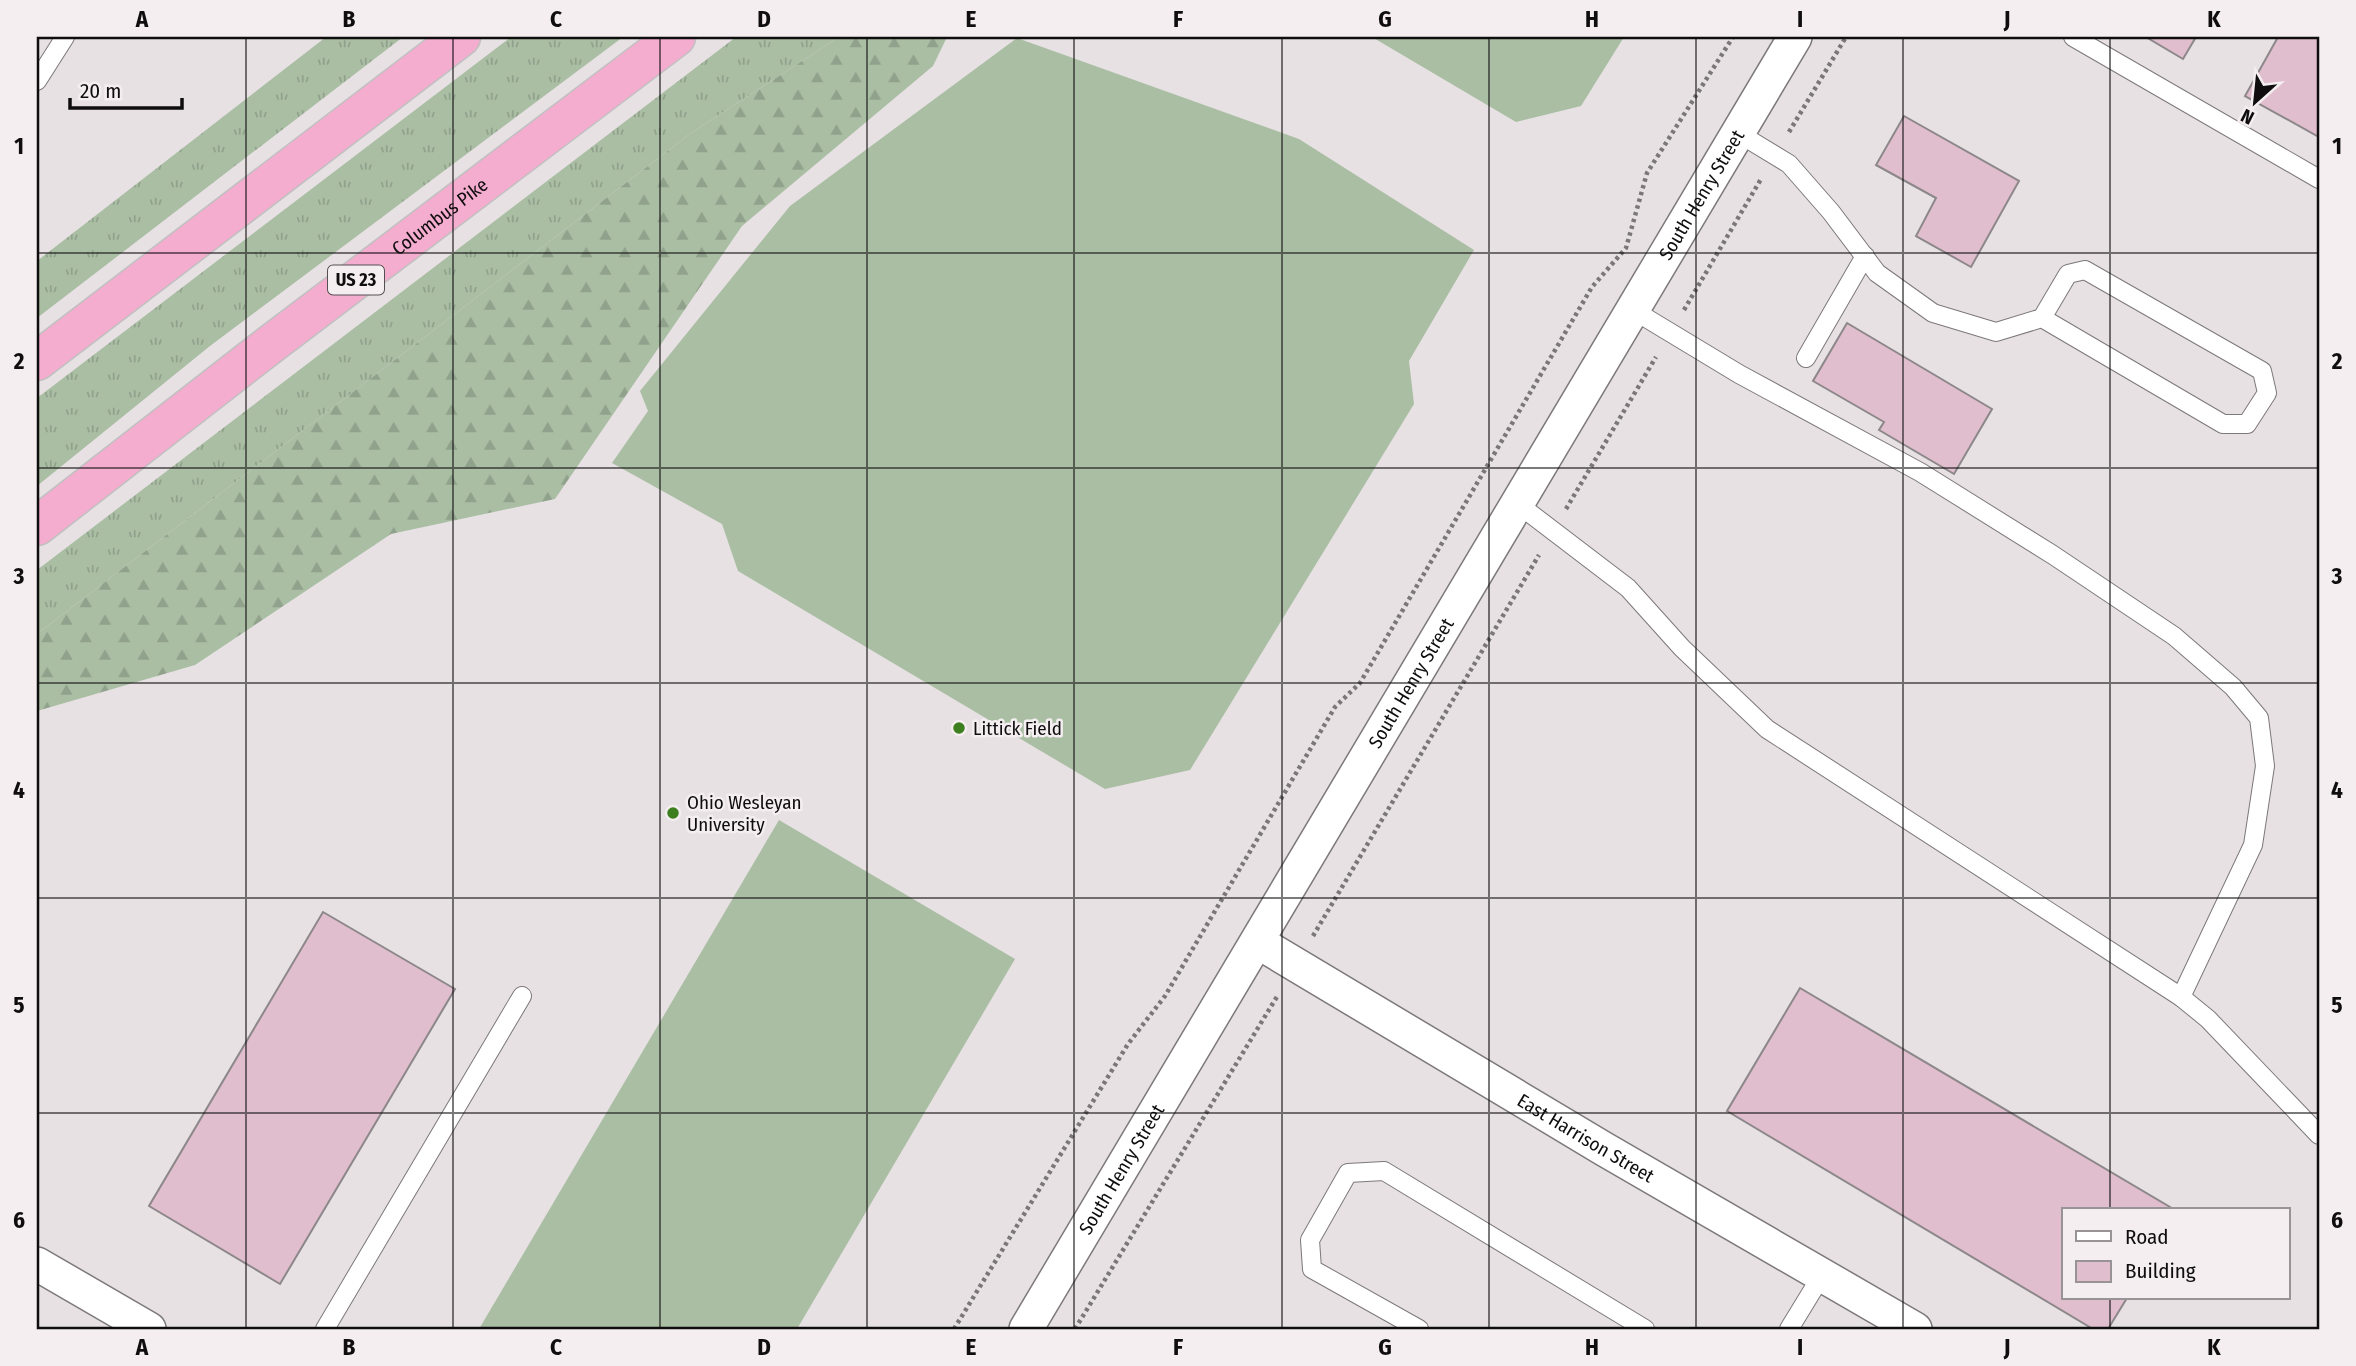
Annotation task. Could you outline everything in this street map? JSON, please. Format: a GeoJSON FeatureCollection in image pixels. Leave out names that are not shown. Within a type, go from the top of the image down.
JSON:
{"type":"FeatureCollection","features":[{"type":"Feature","properties":{"kind":"highway"},"geometry":{"type":"LineString","coordinates":[[37,361],[461,37]]}},
{"type":"Feature","properties":{"kind":"highway","name":"Columbus Pike"},"geometry":{"type":"LineString","coordinates":[[37,526],[267,347],[676,37]]}},
{"type":"Feature","properties":{"kind":"street","name":"South Henry Street"},"geometry":{"type":"LineString","coordinates":[[1026,1329],[1796,37]]}},
{"type":"Feature","properties":{"kind":"street","name":"East Harrison Street"},"geometry":{"type":"LineString","coordinates":[[1258,942],[1604,1149],[1915,1329]]}},
{"type":"Feature","properties":{"kind":"street"},"geometry":{"type":"LineString","coordinates":[[37,1264],[149,1329]]}},
{"type":"Feature","properties":{"kind":"lane"},"geometry":{"type":"LineString","coordinates":[[37,81],[65,37]]}},
{"type":"Feature","properties":{"kind":"lane"},"geometry":{"type":"LineString","coordinates":[[2073,37],[2319,179]]}},
{"type":"Feature","properties":{"kind":"lane"},"geometry":{"type":"LineString","coordinates":[[1738,133],[1789,164],[1831,212],[1877,272],[1933,313],[1996,332],[2042,318],[2068,274],[2085,270],[2262,372],[2267,393],[2248,425],[2223,424],[2042,318]]}},
{"type":"Feature","properties":{"kind":"lane"},"geometry":{"type":"LineString","coordinates":[[1806,358],[1865,257]]}},
{"type":"Feature","properties":{"kind":"lane"},"geometry":{"type":"LineString","coordinates":[[1633,310],[1739,374],[1920,472],[2053,555],[2174,636],[2233,687],[2259,718],[2265,766],[2253,845],[2181,997]]}},
{"type":"Feature","properties":{"kind":"lane"},"geometry":{"type":"LineString","coordinates":[[1518,504],[1628,587],[1682,648],[1767,729],[2181,997],[2208,1019],[2319,1135]]}},
{"type":"Feature","properties":{"kind":"lane"},"geometry":{"type":"LineString","coordinates":[[325,1329],[522,996]]}},
{"type":"Feature","properties":{"kind":"lane"},"geometry":{"type":"LineString","coordinates":[[1419,1329],[1312,1269],[1310,1240],[1348,1173],[1384,1171],[1645,1329]]}},
{"type":"Feature","properties":{"kind":"lane"},"geometry":{"type":"LineString","coordinates":[[1789,1329],[1822,1275]]}},
{"type":"Feature","properties":{"kind":"path"},"geometry":{"type":"LineString","coordinates":[[954,1329],[1128,1044],[1165,996],[1335,708],[1360,683],[1592,287],[1626,248],[1647,173],[1733,37]]}},
{"type":"Feature","properties":{"kind":"path"},"geometry":{"type":"LineString","coordinates":[[1075,1329],[1296,965],[1846,37]]}},
{"type":"Feature","properties":{"kind":"green space"},"geometry":{"type":"Polygon","coordinates":[[[326,37],[403,37],[37,318],[37,261],[326,37]]]}},
{"type":"Feature","properties":{"kind":"green space"},"geometry":{"type":"Polygon","coordinates":[[[511,37],[623,37],[210,346],[37,486],[37,398],[511,37]]]}},
{"type":"Feature","properties":{"kind":"green space"},"geometry":{"type":"Polygon","coordinates":[[[736,37],[839,37],[691,133],[37,634],[37,570],[736,37]]]}},
{"type":"Feature","properties":{"kind":"green space"},"geometry":{"type":"Polygon","coordinates":[[[839,37],[947,37],[933,66],[742,226],[555,499],[391,534],[195,665],[37,711],[37,634],[691,133],[839,37]]]}},
{"type":"Feature","properties":{"kind":"green space"},"geometry":{"type":"Polygon","coordinates":[[[1372,37],[1624,37],[1581,106],[1516,122],[1372,37]]]}},
{"type":"Feature","properties":{"kind":"green space"},"geometry":{"type":"Polygon","coordinates":[[[1017,38],[1299,139],[1474,250],[1409,361],[1414,404],[1190,770],[1105,789],[738,571],[722,524],[612,463],[648,411],[640,391],[790,206],[1017,38]]]}},
{"type":"Feature","properties":{"kind":"green space"},"geometry":{"type":"Polygon","coordinates":[[[779,820],[1015,959],[797,1329],[479,1329],[779,820]]]}},
{"type":"Feature","properties":{"kind":"building"},"geometry":{"type":"Polygon","coordinates":[[[2146,37],[2196,37],[2183,59],[2146,37]]]}},
{"type":"Feature","properties":{"kind":"building"},"geometry":{"type":"Polygon","coordinates":[[[2278,37],[2319,37],[2319,137],[2245,96],[2278,37]]]}},
{"type":"Feature","properties":{"kind":"building"},"geometry":{"type":"Polygon","coordinates":[[[1904,116],[2019,181],[1971,267],[1916,236],[1936,198],[1876,165],[1904,116]]]}},
{"type":"Feature","properties":{"kind":"building"},"geometry":{"type":"Polygon","coordinates":[[[1847,323],[1992,409],[1954,474],[1879,430],[1884,422],[1813,381],[1847,323]]]}},
{"type":"Feature","properties":{"kind":"building"},"geometry":{"type":"Polygon","coordinates":[[[323,912],[455,989],[280,1284],[149,1206],[323,912]]]}},
{"type":"Feature","properties":{"kind":"building"},"geometry":{"type":"Polygon","coordinates":[[[1800,988],[2172,1208],[2062,1208],[2062,1300],[2126,1300],[2108,1329],[2093,1329],[1727,1111],[1800,988]]]}},
{"type":"Feature","properties":{"kind":"place","name":"Littick Field"},"geometry":{"type":"Point","coordinates":[959,728]}},
{"type":"Feature","properties":{"kind":"place","name":"Ohio Wesleyan University"},"geometry":{"type":"Point","coordinates":[673,813]}}]}
